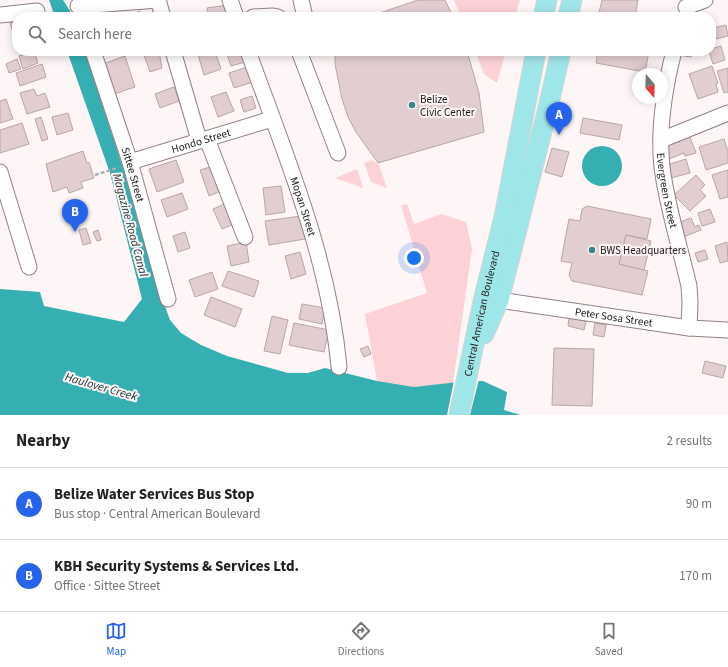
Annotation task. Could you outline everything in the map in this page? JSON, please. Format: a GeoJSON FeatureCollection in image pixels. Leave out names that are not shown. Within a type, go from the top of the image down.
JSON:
{"type":"FeatureCollection","features":[{"type":"Feature","properties":{"kind":"main road"},"geometry":{"type":"LineString","coordinates":[[545,12],[547,0]]}},
{"type":"Feature","properties":{"kind":"main road"},"geometry":{"type":"LineString","coordinates":[[569,12],[572,0]]}},
{"type":"Feature","properties":{"kind":"main road","name":"Central American Boulevard"},"geometry":{"type":"LineString","coordinates":[[469,369],[484,297],[504,217],[535,56]]}},
{"type":"Feature","properties":{"kind":"main road","name":"Central American Boulevard"},"geometry":{"type":"LineString","coordinates":[[469,369],[499,300],[560,56]]}},
{"type":"Feature","properties":{"kind":"main road"},"geometry":{"type":"LineString","coordinates":[[459,415],[469,369]]}},
{"type":"Feature","properties":{"kind":"street"},"geometry":{"type":"LineString","coordinates":[[79,8],[158,0],[162,12]]}},
{"type":"Feature","properties":{"kind":"street"},"geometry":{"type":"LineString","coordinates":[[230,0],[234,12]]}},
{"type":"Feature","properties":{"kind":"street"},"geometry":{"type":"LineString","coordinates":[[301,0],[304,12]]}},
{"type":"Feature","properties":{"kind":"street"},"geometry":{"type":"LineString","coordinates":[[686,8],[705,0]]}},
{"type":"Feature","properties":{"kind":"street"},"geometry":{"type":"LineString","coordinates":[[30,12],[37,11]]}},
{"type":"Feature","properties":{"kind":"street"},"geometry":{"type":"LineString","coordinates":[[0,16],[12,14]]}},
{"type":"Feature","properties":{"kind":"street","name":"Sittee Street"},"geometry":{"type":"LineString","coordinates":[[95,56],[130,162],[168,299]]}},
{"type":"Feature","properties":{"kind":"street"},"geometry":{"type":"LineString","coordinates":[[175,56],[203,140],[245,237]]}},
{"type":"Feature","properties":{"kind":"street","name":"Mopan Street"},"geometry":{"type":"LineString","coordinates":[[250,56],[294,178],[319,257],[337,344],[339,367]]}},
{"type":"Feature","properties":{"kind":"street"},"geometry":{"type":"LineString","coordinates":[[301,56],[338,153]]}},
{"type":"Feature","properties":{"kind":"street","name":"Evergreen Street"},"geometry":{"type":"LineString","coordinates":[[673,56],[668,79],[661,140],[662,165],[665,188],[689,286],[690,302],[688,328]]}},
{"type":"Feature","properties":{"kind":"street"},"geometry":{"type":"LineString","coordinates":[[661,140],[728,113]]}},
{"type":"Feature","properties":{"kind":"street","name":"Hondo Street"},"geometry":{"type":"LineString","coordinates":[[130,162],[272,119]]}},
{"type":"Feature","properties":{"kind":"street"},"geometry":{"type":"LineString","coordinates":[[0,172],[29,267]]}},
{"type":"Feature","properties":{"kind":"street","name":"Peter Sosa Street"},"geometry":{"type":"LineString","coordinates":[[499,300],[688,328],[728,330]]}},
{"type":"Feature","properties":{"kind":"path"},"geometry":{"type":"LineString","coordinates":[[95,175],[111,170]]}},
{"type":"Feature","properties":{"kind":"shaded area"},"geometry":{"type":"Polygon","coordinates":[[[454,0],[520,0],[516,12],[459,12],[454,0]]]}},
{"type":"Feature","properties":{"kind":"shaded area"},"geometry":{"type":"Polygon","coordinates":[[[477,56],[505,56],[497,83],[484,74],[477,56]]]}},
{"type":"Feature","properties":{"kind":"shaded area"},"geometry":{"type":"Polygon","coordinates":[[[372,160],[379,165],[387,188],[371,182],[364,163],[372,160]]]}},
{"type":"Feature","properties":{"kind":"shaded area"},"geometry":{"type":"Polygon","coordinates":[[[357,169],[363,188],[335,178],[357,169]]]}},
{"type":"Feature","properties":{"kind":"shaded area"},"geometry":{"type":"Polygon","coordinates":[[[407,204],[414,224],[441,214],[466,222],[472,249],[453,383],[414,387],[377,381],[365,314],[427,293],[401,205],[407,204]]]}},
{"type":"Feature","properties":{"kind":"water"},"geometry":{"type":"Polygon","coordinates":[[[49,0],[63,0],[71,12],[53,12],[49,0]]]}},
{"type":"Feature","properties":{"kind":"water"},"geometry":{"type":"Polygon","coordinates":[[[69,56],[87,56],[123,168],[157,285],[170,320],[181,333],[201,345],[227,356],[288,373],[308,373],[325,368],[377,381],[414,387],[467,381],[483,381],[507,392],[504,410],[521,415],[0,415],[0,289],[40,292],[44,306],[124,322],[142,299],[110,173],[69,56]]]}},
{"type":"Feature","properties":{"kind":"water"},"geometry":{"type":"Polygon","coordinates":[[[602,146],[610,148],[616,152],[620,158],[622,166],[620,174],[616,180],[610,184],[602,186],[594,184],[588,180],[584,174],[582,166],[584,158],[588,152],[594,148],[602,146]]]}},
{"type":"Feature","properties":{"kind":"pier"},"geometry":{"type":"Polygon","coordinates":[[[479,379],[470,415],[447,415],[454,380],[479,379]]]}},
{"type":"Feature","properties":{"kind":"building"},"geometry":{"type":"Polygon","coordinates":[[[418,0],[445,0],[451,12],[383,12],[418,0]]]}},
{"type":"Feature","properties":{"kind":"building"},"geometry":{"type":"Polygon","coordinates":[[[602,0],[638,0],[636,12],[599,12],[602,0]]]}},
{"type":"Feature","properties":{"kind":"building"},"geometry":{"type":"Polygon","coordinates":[[[228,5],[229,12],[208,12],[207,8],[228,5]]]}},
{"type":"Feature","properties":{"kind":"building"},"geometry":{"type":"Polygon","coordinates":[[[108,6],[110,12],[92,12],[108,6]]]}},
{"type":"Feature","properties":{"kind":"building"},"geometry":{"type":"Polygon","coordinates":[[[726,25],[728,36],[716,39],[716,27],[726,25]]]}},
{"type":"Feature","properties":{"kind":"building"},"geometry":{"type":"Polygon","coordinates":[[[721,46],[725,60],[713,64],[711,56],[716,56],[716,48],[721,46]]]}},
{"type":"Feature","properties":{"kind":"building"},"geometry":{"type":"Polygon","coordinates":[[[19,56],[36,56],[38,63],[23,69],[19,56]]]}},
{"type":"Feature","properties":{"kind":"building"},"geometry":{"type":"Polygon","coordinates":[[[125,56],[135,87],[114,94],[103,64],[125,56]]]}},
{"type":"Feature","properties":{"kind":"building"},"geometry":{"type":"Polygon","coordinates":[[[144,56],[160,56],[162,68],[150,72],[144,56]]]}},
{"type":"Feature","properties":{"kind":"building"},"geometry":{"type":"Polygon","coordinates":[[[198,56],[217,56],[221,69],[204,75],[198,56]]]}},
{"type":"Feature","properties":{"kind":"building"},"geometry":{"type":"Polygon","coordinates":[[[228,56],[243,56],[245,62],[231,66],[228,56]]]}},
{"type":"Feature","properties":{"kind":"building","name":"Belize Civic Center"},"geometry":{"type":"Polygon","coordinates":[[[335,56],[468,56],[479,93],[484,132],[378,163],[356,132],[348,117],[342,99],[335,64],[335,56]]]}},
{"type":"Feature","properties":{"kind":"building"},"geometry":{"type":"Polygon","coordinates":[[[597,56],[648,56],[646,68],[632,68],[632,70],[596,63],[597,56]]]}},
{"type":"Feature","properties":{"kind":"building"},"geometry":{"type":"Polygon","coordinates":[[[17,59],[21,69],[9,73],[6,64],[17,59]]]}},
{"type":"Feature","properties":{"kind":"building"},"geometry":{"type":"Polygon","coordinates":[[[42,64],[46,77],[20,86],[16,73],[42,64]]]}},
{"type":"Feature","properties":{"kind":"building"},"geometry":{"type":"Polygon","coordinates":[[[712,66],[718,83],[716,84],[718,92],[698,99],[689,74],[712,66]]]}},
{"type":"Feature","properties":{"kind":"building"},"geometry":{"type":"Polygon","coordinates":[[[247,67],[253,82],[234,88],[229,73],[247,67]]]}},
{"type":"Feature","properties":{"kind":"building"},"geometry":{"type":"Polygon","coordinates":[[[728,68],[728,92],[724,93],[717,71],[728,68]]]}},
{"type":"Feature","properties":{"kind":"building"},"geometry":{"type":"Polygon","coordinates":[[[174,87],[179,101],[160,108],[155,94],[174,87]]]}},
{"type":"Feature","properties":{"kind":"building"},"geometry":{"type":"Polygon","coordinates":[[[34,89],[37,96],[45,93],[50,107],[27,114],[20,93],[34,89]]]}},
{"type":"Feature","properties":{"kind":"building"},"geometry":{"type":"Polygon","coordinates":[[[226,92],[234,111],[218,117],[211,97],[226,92]]]}},
{"type":"Feature","properties":{"kind":"building"},"geometry":{"type":"Polygon","coordinates":[[[252,96],[256,108],[244,112],[240,100],[252,96]]]}},
{"type":"Feature","properties":{"kind":"building"},"geometry":{"type":"Polygon","coordinates":[[[6,99],[13,119],[0,123],[0,101],[6,99]]]}},
{"type":"Feature","properties":{"kind":"building"},"geometry":{"type":"Polygon","coordinates":[[[68,113],[73,130],[57,135],[52,117],[68,113]]]}},
{"type":"Feature","properties":{"kind":"building"},"geometry":{"type":"Polygon","coordinates":[[[41,117],[48,139],[42,141],[35,119],[41,117]]]}},
{"type":"Feature","properties":{"kind":"building"},"geometry":{"type":"Polygon","coordinates":[[[583,118],[622,125],[619,140],[580,133],[583,118]]]}},
{"type":"Feature","properties":{"kind":"building"},"geometry":{"type":"Polygon","coordinates":[[[22,123],[29,144],[0,153],[0,130],[22,123]]]}},
{"type":"Feature","properties":{"kind":"building"},"geometry":{"type":"Polygon","coordinates":[[[688,132],[696,153],[685,156],[684,153],[669,159],[663,141],[688,132]]]}},
{"type":"Feature","properties":{"kind":"building"},"geometry":{"type":"Polygon","coordinates":[[[724,139],[728,151],[728,163],[706,170],[699,147],[724,139]]]}},
{"type":"Feature","properties":{"kind":"building"},"geometry":{"type":"Polygon","coordinates":[[[552,148],[569,152],[562,177],[545,172],[552,148]]]}},
{"type":"Feature","properties":{"kind":"building"},"geometry":{"type":"Polygon","coordinates":[[[83,151],[87,163],[89,162],[94,178],[81,182],[83,188],[69,193],[67,187],[53,192],[46,164],[83,151]]]}},
{"type":"Feature","properties":{"kind":"building"},"geometry":{"type":"Polygon","coordinates":[[[686,159],[690,173],[671,178],[667,165],[686,159]]]}},
{"type":"Feature","properties":{"kind":"building"},"geometry":{"type":"Polygon","coordinates":[[[176,160],[184,182],[157,192],[149,169],[176,160]]]}},
{"type":"Feature","properties":{"kind":"building"},"geometry":{"type":"Polygon","coordinates":[[[210,167],[222,183],[217,185],[219,192],[209,196],[200,170],[210,167]]]}},
{"type":"Feature","properties":{"kind":"building"},"geometry":{"type":"Polygon","coordinates":[[[728,170],[728,197],[720,199],[712,175],[728,170]]]}},
{"type":"Feature","properties":{"kind":"building"},"geometry":{"type":"Polygon","coordinates":[[[696,175],[705,185],[700,190],[706,196],[690,211],[674,195],[696,175]]]}},
{"type":"Feature","properties":{"kind":"building"},"geometry":{"type":"Polygon","coordinates":[[[281,186],[285,212],[266,215],[263,188],[281,186]]]}},
{"type":"Feature","properties":{"kind":"building"},"geometry":{"type":"Polygon","coordinates":[[[182,193],[188,209],[167,217],[161,200],[182,193]]]}},
{"type":"Feature","properties":{"kind":"building"},"geometry":{"type":"Polygon","coordinates":[[[229,202],[237,223],[222,229],[213,209],[229,202]]]}},
{"type":"Feature","properties":{"kind":"building","name":"BWS Headquarters"},"geometry":{"type":"Polygon","coordinates":[[[587,206],[651,219],[647,239],[626,235],[619,264],[648,271],[642,295],[572,281],[569,275],[572,263],[561,261],[569,219],[580,221],[582,209],[587,206]]]}},
{"type":"Feature","properties":{"kind":"building"},"geometry":{"type":"Polygon","coordinates":[[[710,209],[715,222],[702,226],[698,213],[710,209]]]}},
{"type":"Feature","properties":{"kind":"building"},"geometry":{"type":"Polygon","coordinates":[[[301,216],[305,239],[269,245],[265,221],[301,216]]]}},
{"type":"Feature","properties":{"kind":"building"},"geometry":{"type":"Polygon","coordinates":[[[691,218],[695,227],[699,225],[701,230],[683,237],[677,223],[691,218]]]}},
{"type":"Feature","properties":{"kind":"building"},"geometry":{"type":"Polygon","coordinates":[[[86,228],[91,243],[83,245],[79,230],[86,228]]]}},
{"type":"Feature","properties":{"kind":"building"},"geometry":{"type":"Polygon","coordinates":[[[98,230],[101,240],[97,241],[93,232],[98,230]]]}},
{"type":"Feature","properties":{"kind":"building"},"geometry":{"type":"Polygon","coordinates":[[[185,232],[190,248],[178,252],[173,236],[185,232]]]}},
{"type":"Feature","properties":{"kind":"building"},"geometry":{"type":"Polygon","coordinates":[[[626,235],[651,241],[644,270],[619,264],[626,235]]]}},
{"type":"Feature","properties":{"kind":"building"},"geometry":{"type":"Polygon","coordinates":[[[246,242],[249,262],[231,266],[227,246],[246,242]]]}},
{"type":"Feature","properties":{"kind":"building"},"geometry":{"type":"Polygon","coordinates":[[[727,242],[728,261],[720,263],[715,246],[727,242]]]}},
{"type":"Feature","properties":{"kind":"building"},"geometry":{"type":"Polygon","coordinates":[[[705,250],[708,259],[698,262],[695,253],[705,250]]]}},
{"type":"Feature","properties":{"kind":"building"},"geometry":{"type":"Polygon","coordinates":[[[300,252],[306,274],[291,279],[285,256],[300,252]]]}},
{"type":"Feature","properties":{"kind":"building"},"geometry":{"type":"Polygon","coordinates":[[[228,271],[259,281],[254,297],[222,286],[228,271]]]}},
{"type":"Feature","properties":{"kind":"building"},"geometry":{"type":"Polygon","coordinates":[[[212,272],[218,289],[195,297],[189,280],[212,272]]]}},
{"type":"Feature","properties":{"kind":"building"},"geometry":{"type":"Polygon","coordinates":[[[211,297],[242,309],[235,327],[204,315],[211,297]]]}},
{"type":"Feature","properties":{"kind":"building"},"geometry":{"type":"Polygon","coordinates":[[[302,304],[325,308],[322,324],[299,319],[302,304]]]}},
{"type":"Feature","properties":{"kind":"building"},"geometry":{"type":"Polygon","coordinates":[[[272,316],[288,320],[280,354],[264,351],[272,316]]]}},
{"type":"Feature","properties":{"kind":"building"},"geometry":{"type":"Polygon","coordinates":[[[569,318],[586,321],[584,330],[568,326],[569,318]]]}},
{"type":"Feature","properties":{"kind":"building"},"geometry":{"type":"Polygon","coordinates":[[[294,323],[329,330],[324,352],[289,345],[294,323]]]}},
{"type":"Feature","properties":{"kind":"building"},"geometry":{"type":"Polygon","coordinates":[[[595,323],[606,325],[604,337],[593,335],[595,323]]]}},
{"type":"Feature","properties":{"kind":"building"},"geometry":{"type":"Polygon","coordinates":[[[368,346],[371,354],[364,357],[360,349],[368,346]]]}},
{"type":"Feature","properties":{"kind":"building"},"geometry":{"type":"Polygon","coordinates":[[[554,348],[594,349],[592,406],[552,405],[554,348]]]}},
{"type":"Feature","properties":{"kind":"building"},"geometry":{"type":"Polygon","coordinates":[[[705,361],[726,366],[723,378],[702,373],[705,361]]]}},
{"type":"Feature","properties":{"kind":"place","name":"Belize Civic Center"},"geometry":{"type":"Point","coordinates":[412,105]}},
{"type":"Feature","properties":{"kind":"place","name":"Belize Water Services Bus Stop"},"geometry":{"type":"Point","coordinates":[559,135]}},
{"type":"Feature","properties":{"kind":"place","name":"KBH Security Systems & Services Ltd."},"geometry":{"type":"Point","coordinates":[75,232]}},
{"type":"Feature","properties":{"kind":"place","name":"BWS Headquarters"},"geometry":{"type":"Point","coordinates":[592,250]}},
{"type":"Feature","properties":{"kind":"water label","name":"Magazine Road Canal"},"geometry":{"type":"Point","coordinates":[130,225]}},
{"type":"Feature","properties":{"kind":"water label","name":"Haulover Creek"},"geometry":{"type":"Point","coordinates":[101,387]}}]}
